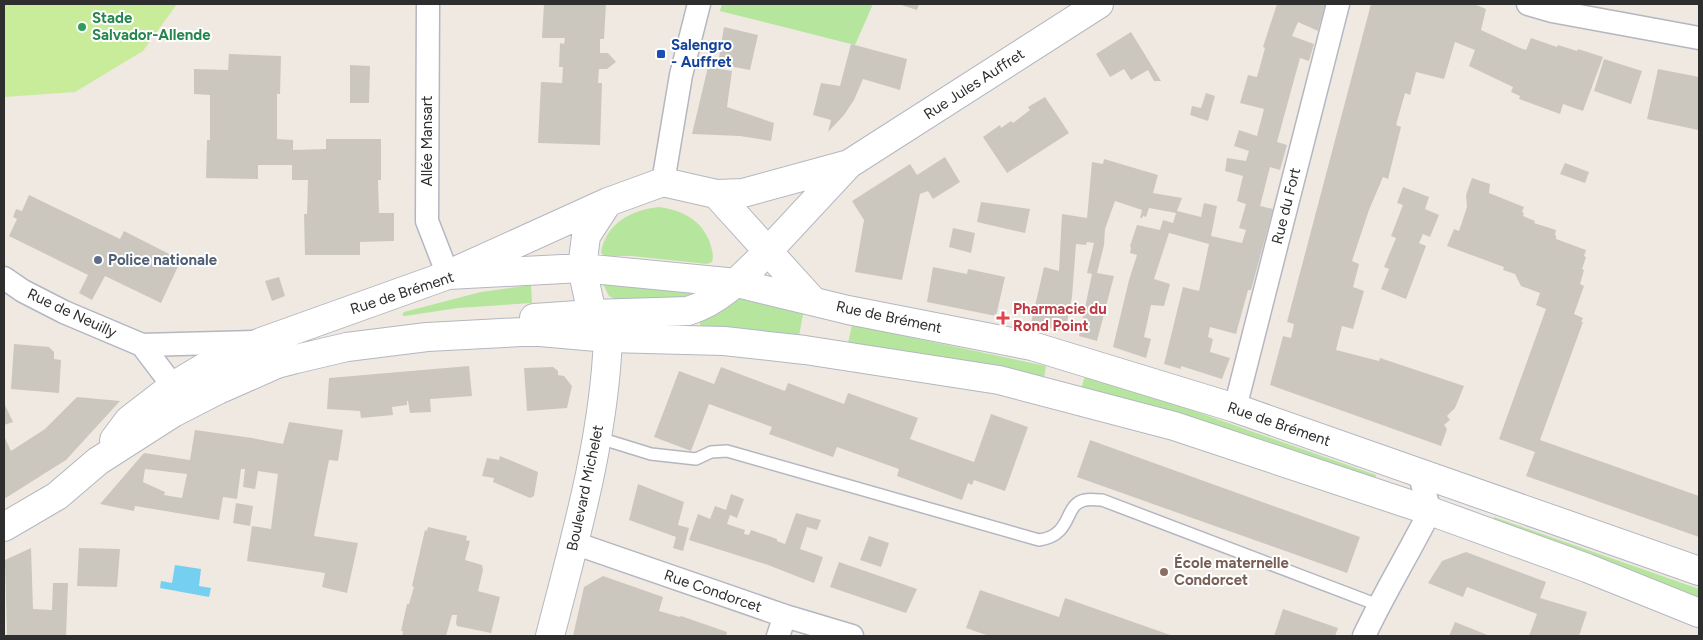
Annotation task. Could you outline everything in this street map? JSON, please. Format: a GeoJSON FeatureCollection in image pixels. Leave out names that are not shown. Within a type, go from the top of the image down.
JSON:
{"type":"FeatureCollection","features":[{"type":"Feature","properties":{"kind":"main road","name":"Rue Jules Auffret"},"geometry":{"type":"LineString","coordinates":[[427,337],[538,318],[688,311],[701,307],[736,283],[849,164],[1099,4]]}},
{"type":"Feature","properties":{"kind":"main road","name":"Rue Jules Auffret"},"geometry":{"type":"LineString","coordinates":[[662,182],[716,194],[743,193],[849,164]]}},
{"type":"Feature","properties":{"kind":"main road"},"geometry":{"type":"LineString","coordinates":[[448,275],[608,202],[662,182]]}},
{"type":"Feature","properties":{"kind":"main road"},"geometry":{"type":"LineString","coordinates":[[716,194],[813,300]]}},
{"type":"Feature","properties":{"kind":"main road"},"geometry":{"type":"LineString","coordinates":[[608,202],[586,236],[582,268],[592,314],[608,338]]}},
{"type":"Feature","properties":{"kind":"main road","name":"Rue de Brément"},"geometry":{"type":"LineString","coordinates":[[98,461],[129,420],[172,386],[208,365],[261,342],[448,275],[582,268],[736,283],[813,300],[856,312],[1032,346],[1235,408],[1699,571]]}},
{"type":"Feature","properties":{"kind":"main road","name":"Rue de Brément"},"geometry":{"type":"LineString","coordinates":[[4,527],[57,496],[98,461],[173,413],[218,390],[278,364],[347,347],[427,337],[540,332],[608,338],[724,341],[806,350],[998,380],[1174,426],[1430,511],[1587,568],[1699,613]]}},
{"type":"Feature","properties":{"kind":"main road","name":"Boulevard Michelet"},"geometry":{"type":"LineString","coordinates":[[550,636],[574,543],[596,437],[606,374],[608,338]]}},
{"type":"Feature","properties":{"kind":"street","name":"Allée Mansart"},"geometry":{"type":"LineString","coordinates":[[428,4],[427,221],[448,275]]}},
{"type":"Feature","properties":{"kind":"street"},"geometry":{"type":"LineString","coordinates":[[662,182],[681,75],[699,4]]}},
{"type":"Feature","properties":{"kind":"street","name":"Rue du Fort"},"geometry":{"type":"LineString","coordinates":[[1235,408],[1338,4]]}},
{"type":"Feature","properties":{"kind":"street"},"geometry":{"type":"LineString","coordinates":[[1528,4],[1552,11],[1699,38]]}},
{"type":"Feature","properties":{"kind":"street","name":"Rue de Neuilly"},"geometry":{"type":"LineString","coordinates":[[4,278],[23,291],[64,312],[142,345],[261,342]]}},
{"type":"Feature","properties":{"kind":"street"},"geometry":{"type":"LineString","coordinates":[[142,345],[172,386],[177,398],[173,413]]}},
{"type":"Feature","properties":{"kind":"street"},"geometry":{"type":"LineString","coordinates":[[1364,636],[1378,605],[1430,511],[1419,473]]}},
{"type":"Feature","properties":{"kind":"street","name":"Rue Condorcet"},"geometry":{"type":"LineString","coordinates":[[574,543],[782,626],[852,636]]}},
{"type":"Feature","properties":{"kind":"lane"},"geometry":{"type":"LineString","coordinates":[[596,437],[651,454],[696,459],[711,452],[727,451],[1039,540],[1048,538],[1062,530],[1073,506],[1084,500],[1102,500],[1378,605]]}},
{"type":"Feature","properties":{"kind":"green space","name":"Stade Salvador-Allende"},"geometry":{"type":"Polygon","coordinates":[[[4,4],[177,4],[143,51],[75,92],[4,97],[4,4]]]}},
{"type":"Feature","properties":{"kind":"green space"},"geometry":{"type":"Polygon","coordinates":[[[722,4],[873,4],[855,45],[720,11],[722,4]]]}},
{"type":"Feature","properties":{"kind":"green space"},"geometry":{"type":"Polygon","coordinates":[[[659,207],[683,214],[702,228],[710,243],[713,255],[712,262],[707,264],[631,256],[605,256],[601,253],[608,234],[621,220],[639,211],[659,207]]]}},
{"type":"Feature","properties":{"kind":"green space"},"geometry":{"type":"Polygon","coordinates":[[[603,284],[695,293],[685,298],[615,299],[609,296],[603,284]]]}},
{"type":"Feature","properties":{"kind":"green space"},"geometry":{"type":"Polygon","coordinates":[[[531,285],[532,303],[458,308],[402,315],[404,312],[481,292],[531,285]]]}},
{"type":"Feature","properties":{"kind":"green space"},"geometry":{"type":"Polygon","coordinates":[[[737,298],[803,314],[799,336],[700,326],[700,322],[716,315],[737,298]]]}},
{"type":"Feature","properties":{"kind":"green space"},"geometry":{"type":"Polygon","coordinates":[[[852,325],[1046,366],[1044,378],[848,343],[852,325]]]}},
{"type":"Feature","properties":{"kind":"green space"},"geometry":{"type":"Polygon","coordinates":[[[1085,376],[1160,399],[1376,475],[1374,481],[1157,407],[1081,389],[1085,376]]]}},
{"type":"Feature","properties":{"kind":"green space"},"geometry":{"type":"Polygon","coordinates":[[[1494,517],[1699,589],[1699,605],[1493,523],[1494,517]]]}},
{"type":"Feature","properties":{"kind":"water"},"geometry":{"type":"Polygon","coordinates":[[[175,565],[201,569],[199,586],[211,588],[209,597],[160,588],[161,581],[172,583],[175,565]]]}},
{"type":"Feature","properties":{"kind":"building"},"geometry":{"type":"Polygon","coordinates":[[[544,4],[606,4],[604,39],[600,39],[600,53],[608,53],[616,62],[607,69],[599,69],[598,83],[602,83],[600,145],[538,143],[541,82],[562,83],[563,67],[559,67],[560,43],[564,44],[565,38],[542,38],[544,4]]]}},
{"type":"Feature","properties":{"kind":"building"},"geometry":{"type":"Polygon","coordinates":[[[898,4],[919,4],[917,10],[898,4]]]}},
{"type":"Feature","properties":{"kind":"building"},"geometry":{"type":"Polygon","coordinates":[[[1277,4],[1328,4],[1318,31],[1298,22],[1292,36],[1314,44],[1309,61],[1300,58],[1277,142],[1287,145],[1280,170],[1270,167],[1260,206],[1273,209],[1251,290],[1248,290],[1236,334],[1210,327],[1208,337],[1213,339],[1210,352],[1230,358],[1222,379],[1181,366],[1181,369],[1164,364],[1183,287],[1199,291],[1209,244],[1169,233],[1154,279],[1170,284],[1164,306],[1151,305],[1144,337],[1151,339],[1146,358],[1113,347],[1137,255],[1130,253],[1130,246],[1137,225],[1160,230],[1163,220],[1173,223],[1176,213],[1149,208],[1146,217],[1140,218],[1142,210],[1115,201],[1105,229],[1104,245],[1097,273],[1114,276],[1097,341],[1079,336],[1092,274],[1087,273],[1094,243],[1087,242],[1086,245],[1076,244],[1072,297],[1065,332],[1031,323],[1044,267],[1059,271],[1062,214],[1087,218],[1092,162],[1103,164],[1104,159],[1158,175],[1153,193],[1182,198],[1177,211],[1201,217],[1204,203],[1217,206],[1211,236],[1242,243],[1246,230],[1239,228],[1246,204],[1237,201],[1243,176],[1225,171],[1227,158],[1246,161],[1249,151],[1234,146],[1239,130],[1257,136],[1264,109],[1240,103],[1248,75],[1257,77],[1265,48],[1263,47],[1277,4]]]}},
{"type":"Feature","properties":{"kind":"building"},"geometry":{"type":"Polygon","coordinates":[[[1371,4],[1474,4],[1486,9],[1481,30],[1520,48],[1526,50],[1531,38],[1557,47],[1558,45],[1577,51],[1578,49],[1603,57],[1583,111],[1563,104],[1560,114],[1519,99],[1520,96],[1511,92],[1513,87],[1469,66],[1475,50],[1455,42],[1444,79],[1416,72],[1410,95],[1405,93],[1396,125],[1401,127],[1388,179],[1383,177],[1369,210],[1352,261],[1359,264],[1353,287],[1364,291],[1353,329],[1342,326],[1336,350],[1379,361],[1380,358],[1464,386],[1455,408],[1447,416],[1450,420],[1444,425],[1447,429],[1441,446],[1270,385],[1283,336],[1291,338],[1294,324],[1287,322],[1371,4]]]}},
{"type":"Feature","properties":{"kind":"building"},"geometry":{"type":"Polygon","coordinates":[[[724,27],[758,35],[750,70],[718,64],[724,27]]]}},
{"type":"Feature","properties":{"kind":"building"},"geometry":{"type":"Polygon","coordinates":[[[1131,32],[1161,81],[1154,81],[1148,70],[1131,80],[1124,69],[1110,77],[1096,54],[1131,32]]]}},
{"type":"Feature","properties":{"kind":"building"},"geometry":{"type":"Polygon","coordinates":[[[851,44],[907,59],[900,90],[863,79],[854,100],[844,115],[828,132],[831,120],[813,115],[821,83],[840,86],[851,44]]]}},
{"type":"Feature","properties":{"kind":"building"},"geometry":{"type":"Polygon","coordinates":[[[229,54],[281,56],[280,94],[277,94],[277,139],[293,140],[293,150],[326,149],[326,139],[381,139],[381,180],[378,180],[379,213],[394,213],[394,241],[360,242],[360,255],[305,255],[304,214],[307,214],[308,180],[292,180],[292,165],[258,165],[258,179],[206,178],[207,140],[210,140],[210,95],[194,94],[194,69],[228,70],[229,54]]]}},
{"type":"Feature","properties":{"kind":"building"},"geometry":{"type":"Polygon","coordinates":[[[1604,59],[1642,71],[1631,104],[1594,91],[1604,59]]]}},
{"type":"Feature","properties":{"kind":"building"},"geometry":{"type":"Polygon","coordinates":[[[350,65],[370,66],[369,103],[350,103],[350,65]]]}},
{"type":"Feature","properties":{"kind":"building"},"geometry":{"type":"Polygon","coordinates":[[[708,67],[732,71],[727,107],[774,123],[771,141],[740,136],[692,134],[708,67]]]}},
{"type":"Feature","properties":{"kind":"building"},"geometry":{"type":"Polygon","coordinates":[[[1658,69],[1699,77],[1698,130],[1647,119],[1658,69]]]}},
{"type":"Feature","properties":{"kind":"building"},"geometry":{"type":"Polygon","coordinates":[[[1206,93],[1215,96],[1208,121],[1190,115],[1192,106],[1201,108],[1206,93]]]}},
{"type":"Feature","properties":{"kind":"building"},"geometry":{"type":"Polygon","coordinates":[[[1045,97],[1069,133],[1007,173],[983,137],[1000,125],[1001,128],[1011,121],[1013,123],[1030,110],[1028,107],[1045,97]]]}},
{"type":"Feature","properties":{"kind":"building"},"geometry":{"type":"Polygon","coordinates":[[[945,157],[960,182],[933,199],[928,191],[920,194],[902,280],[855,272],[864,220],[852,201],[910,164],[917,175],[945,157]]]}},
{"type":"Feature","properties":{"kind":"building"},"geometry":{"type":"Polygon","coordinates":[[[1565,163],[1589,172],[1585,183],[1560,174],[1565,163]]]}},
{"type":"Feature","properties":{"kind":"building"},"geometry":{"type":"Polygon","coordinates":[[[1472,178],[1490,184],[1489,193],[1524,207],[1523,216],[1535,221],[1534,223],[1556,230],[1556,239],[1586,250],[1582,269],[1584,270],[1580,284],[1584,286],[1574,314],[1583,318],[1581,322],[1583,322],[1540,440],[1699,496],[1699,537],[1526,476],[1535,452],[1499,439],[1546,309],[1536,305],[1540,293],[1521,286],[1515,274],[1503,270],[1504,267],[1447,246],[1454,229],[1459,231],[1467,207],[1466,195],[1472,178]]]}},
{"type":"Feature","properties":{"kind":"building"},"geometry":{"type":"Polygon","coordinates":[[[1403,187],[1429,197],[1425,209],[1439,215],[1430,237],[1423,234],[1419,243],[1426,246],[1406,299],[1381,289],[1389,269],[1384,267],[1396,238],[1391,236],[1403,205],[1397,203],[1403,187]]]}},
{"type":"Feature","properties":{"kind":"building"},"geometry":{"type":"Polygon","coordinates":[[[29,195],[120,239],[124,231],[181,260],[161,303],[105,276],[92,300],[79,293],[88,275],[9,236],[17,219],[13,217],[16,209],[22,211],[29,195]]]}},
{"type":"Feature","properties":{"kind":"building"},"geometry":{"type":"Polygon","coordinates":[[[981,202],[1030,209],[1025,233],[977,222],[981,202]]]}},
{"type":"Feature","properties":{"kind":"building"},"geometry":{"type":"Polygon","coordinates":[[[953,228],[975,233],[971,253],[949,247],[953,228]]]}},
{"type":"Feature","properties":{"kind":"building"},"geometry":{"type":"Polygon","coordinates":[[[933,267],[967,274],[968,269],[1005,277],[996,316],[927,302],[933,267]]]}},
{"type":"Feature","properties":{"kind":"building"},"geometry":{"type":"Polygon","coordinates":[[[279,277],[285,296],[272,301],[265,281],[279,277]]]}},
{"type":"Feature","properties":{"kind":"building"},"geometry":{"type":"Polygon","coordinates":[[[14,344],[49,347],[54,352],[54,359],[61,360],[59,393],[11,389],[14,344]]]}},
{"type":"Feature","properties":{"kind":"building"},"geometry":{"type":"Polygon","coordinates":[[[469,366],[472,396],[430,399],[431,412],[410,413],[408,401],[407,405],[392,407],[393,415],[361,418],[360,411],[327,409],[329,378],[469,366]]]}},
{"type":"Feature","properties":{"kind":"building"},"geometry":{"type":"Polygon","coordinates":[[[553,367],[558,371],[558,375],[564,376],[572,386],[567,408],[527,411],[524,368],[553,367]]]}},
{"type":"Feature","properties":{"kind":"building"},"geometry":{"type":"Polygon","coordinates":[[[721,367],[785,391],[788,383],[844,404],[848,393],[918,418],[910,439],[974,462],[991,414],[1028,427],[1005,491],[974,480],[972,485],[968,483],[962,500],[897,476],[899,469],[837,447],[833,457],[769,434],[772,427],[709,404],[691,451],[654,437],[679,371],[714,384],[721,367]]]}},
{"type":"Feature","properties":{"kind":"building"},"geometry":{"type":"Polygon","coordinates":[[[77,397],[120,401],[66,460],[4,499],[4,436],[11,451],[45,429],[77,397]]]}},
{"type":"Feature","properties":{"kind":"building"},"geometry":{"type":"Polygon","coordinates":[[[4,403],[13,422],[4,425],[4,403]]]}},
{"type":"Feature","properties":{"kind":"building"},"geometry":{"type":"Polygon","coordinates":[[[289,422],[343,430],[338,461],[329,460],[314,536],[358,543],[347,593],[322,587],[325,573],[247,561],[252,526],[271,529],[278,474],[258,471],[255,489],[243,487],[245,469],[241,469],[237,499],[223,497],[219,520],[135,506],[134,511],[100,504],[144,453],[190,460],[195,430],[283,444],[289,422]],[[145,469],[143,482],[165,492],[164,495],[182,498],[187,474],[145,469]]]}},
{"type":"Feature","properties":{"kind":"building"},"geometry":{"type":"Polygon","coordinates":[[[1090,440],[1360,537],[1347,573],[1077,477],[1090,440]]]}},
{"type":"Feature","properties":{"kind":"building"},"geometry":{"type":"Polygon","coordinates":[[[500,456],[538,472],[534,496],[530,498],[493,482],[494,478],[482,476],[487,458],[499,460],[500,456]]]}},
{"type":"Feature","properties":{"kind":"building"},"geometry":{"type":"Polygon","coordinates":[[[638,484],[684,502],[678,525],[689,528],[683,551],[673,548],[676,537],[629,520],[638,484]]]}},
{"type":"Feature","properties":{"kind":"building"},"geometry":{"type":"Polygon","coordinates":[[[731,494],[744,499],[737,518],[730,515],[727,524],[745,530],[744,534],[749,535],[751,530],[777,539],[777,541],[785,544],[796,513],[821,520],[817,530],[807,527],[800,549],[823,557],[814,583],[768,565],[689,540],[698,514],[710,519],[715,506],[726,510],[731,494]]]}},
{"type":"Feature","properties":{"kind":"building"},"geometry":{"type":"Polygon","coordinates":[[[236,503],[253,506],[250,526],[233,523],[236,503]]]}},
{"type":"Feature","properties":{"kind":"building"},"geometry":{"type":"Polygon","coordinates":[[[428,527],[467,536],[466,540],[470,541],[465,560],[482,565],[483,570],[478,591],[500,597],[491,633],[457,626],[457,615],[452,615],[446,636],[402,636],[403,631],[401,631],[407,604],[409,604],[414,587],[412,586],[425,530],[427,531],[428,527]]]}},
{"type":"Feature","properties":{"kind":"building"},"geometry":{"type":"Polygon","coordinates":[[[869,536],[889,543],[881,567],[860,560],[869,536]]]}},
{"type":"Feature","properties":{"kind":"building"},"geometry":{"type":"Polygon","coordinates":[[[31,548],[33,609],[52,610],[53,583],[68,583],[66,636],[7,636],[5,560],[31,548]]]}},
{"type":"Feature","properties":{"kind":"building"},"geometry":{"type":"Polygon","coordinates":[[[79,548],[120,549],[117,587],[77,586],[79,548]]]}},
{"type":"Feature","properties":{"kind":"building"},"geometry":{"type":"Polygon","coordinates":[[[1466,552],[1546,582],[1540,598],[1587,612],[1579,636],[1529,636],[1537,614],[1467,587],[1463,597],[1428,583],[1442,561],[1466,552]]]}},
{"type":"Feature","properties":{"kind":"building"},"geometry":{"type":"Polygon","coordinates":[[[839,562],[917,589],[906,613],[830,587],[839,562]]]}},
{"type":"Feature","properties":{"kind":"building"},"geometry":{"type":"Polygon","coordinates":[[[603,576],[663,597],[659,611],[681,616],[727,632],[726,636],[573,636],[584,587],[603,576]]]}},
{"type":"Feature","properties":{"kind":"building"},"geometry":{"type":"Polygon","coordinates":[[[980,590],[1059,617],[1065,598],[1173,636],[989,636],[966,628],[980,590]]]}},
{"type":"Feature","properties":{"kind":"building"},"geometry":{"type":"Polygon","coordinates":[[[1283,609],[1338,628],[1335,636],[1274,636],[1283,609]]]}},
{"type":"Feature","properties":{"kind":"building"},"geometry":{"type":"Polygon","coordinates":[[[1455,622],[1490,636],[1449,636],[1455,622]]]}},
{"type":"Feature","properties":{"kind":"place","name":"Stade Salvador-Allende"},"geometry":{"type":"Point","coordinates":[82,27]}},
{"type":"Feature","properties":{"kind":"place","name":"Salengro - Auffret"},"geometry":{"type":"Point","coordinates":[661,54]}},
{"type":"Feature","properties":{"kind":"place","name":"Police nationale"},"geometry":{"type":"Point","coordinates":[98,260]}},
{"type":"Feature","properties":{"kind":"place","name":"Pharmacie du Rond Point"},"geometry":{"type":"Point","coordinates":[1003,318]}},
{"type":"Feature","properties":{"kind":"place","name":"École maternelle Condorcet"},"geometry":{"type":"Point","coordinates":[1164,572]}}]}
